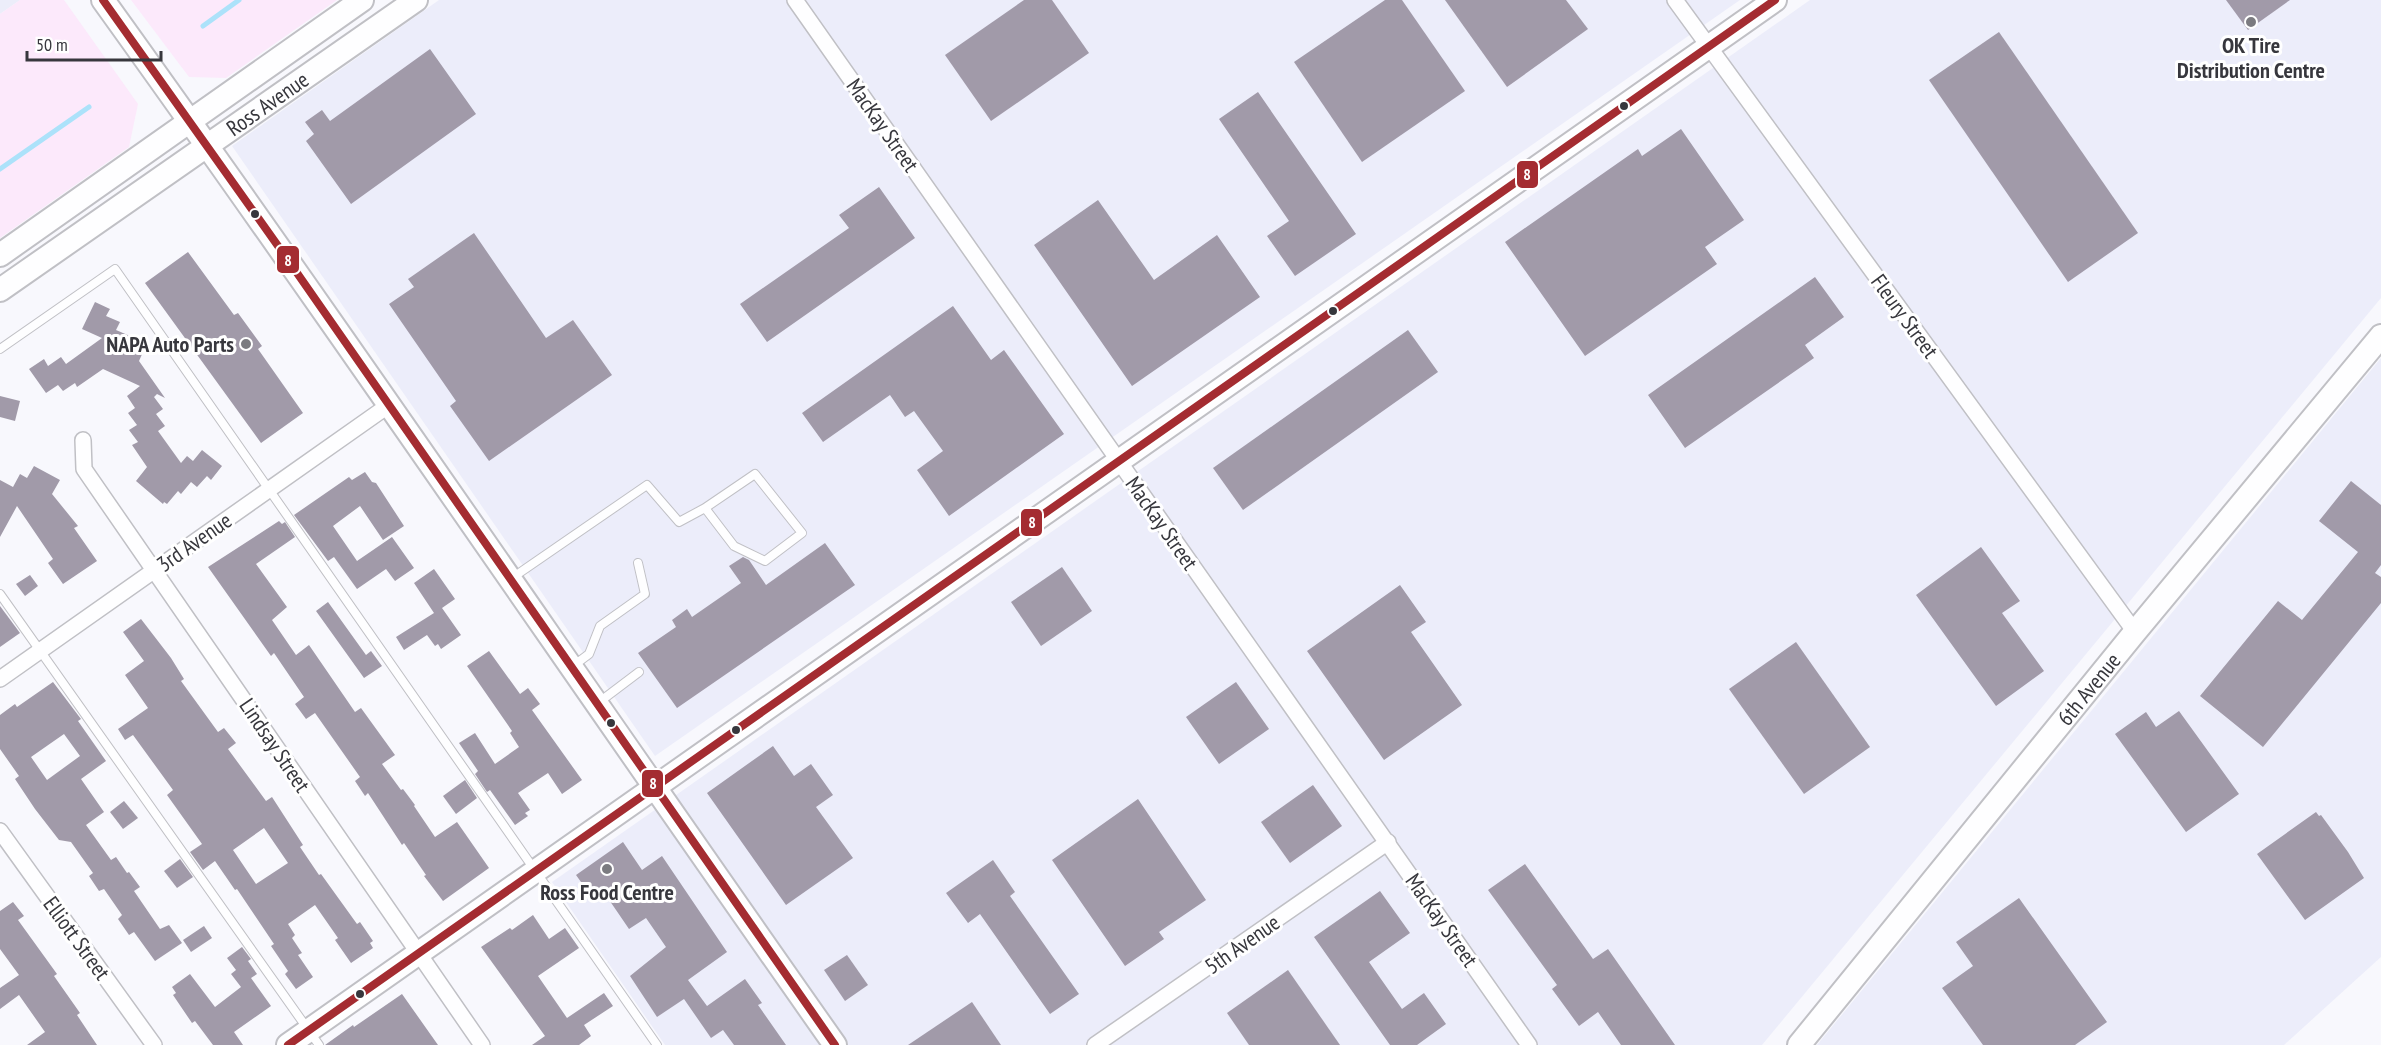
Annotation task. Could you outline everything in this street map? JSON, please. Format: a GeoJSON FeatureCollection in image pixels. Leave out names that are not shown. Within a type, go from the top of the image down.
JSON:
{"type":"FeatureCollection","features":[{"type":"Feature","properties":{"kind":"street"},"geometry":{"type":"LineString","coordinates":[[103,0],[511,579],[654,788],[835,1045]]}},
{"type":"Feature","properties":{"kind":"street","name":"Ross Avenue"},"geometry":{"type":"LineString","coordinates":[[0,255],[362,0]]}},
{"type":"Feature","properties":{"kind":"street","name":"Ross Avenue"},"geometry":{"type":"LineString","coordinates":[[0,290],[416,0]]}},
{"type":"Feature","properties":{"kind":"street","name":"MacKay Street"},"geometry":{"type":"LineString","coordinates":[[795,0],[1529,1045]]}},
{"type":"Feature","properties":{"kind":"street","name":"Fleury Street"},"geometry":{"type":"LineString","coordinates":[[1675,0],[2135,632]]}},
{"type":"Feature","properties":{"kind":"street"},"geometry":{"type":"LineString","coordinates":[[288,1045],[314,1038],[418,954],[1775,0]]}},
{"type":"Feature","properties":{"kind":"street","name":"6th Avenue"},"geometry":{"type":"LineString","coordinates":[[1799,1045],[2135,632],[2381,336]]}},
{"type":"Feature","properties":{"kind":"street","name":"3rd Avenue"},"geometry":{"type":"LineString","coordinates":[[0,680],[389,405]]}},
{"type":"Feature","properties":{"kind":"street","name":"Lindsay Street"},"geometry":{"type":"LineString","coordinates":[[83,440],[84,469],[156,569],[482,1045]]}},
{"type":"Feature","properties":{"kind":"street","name":"Elliott Street"},"geometry":{"type":"LineString","coordinates":[[0,831],[154,1045]]}},
{"type":"Feature","properties":{"kind":"street","name":"5th Avenue"},"geometry":{"type":"LineString","coordinates":[[1095,1045],[1388,842]]}},
{"type":"Feature","properties":{"kind":"lane"},"geometry":{"type":"LineString","coordinates":[[0,349],[115,269],[657,1045]]}},
{"type":"Feature","properties":{"kind":"lane"},"geometry":{"type":"LineString","coordinates":[[511,579],[647,485],[679,522],[705,508],[755,474],[802,533],[765,561],[734,546],[705,508]]}},
{"type":"Feature","properties":{"kind":"lane"},"geometry":{"type":"LineString","coordinates":[[572,667],[589,654],[600,626],[645,594],[638,563]]}},
{"type":"Feature","properties":{"kind":"lane"},"geometry":{"type":"LineString","coordinates":[[0,594],[314,1038]]}},
{"type":"Feature","properties":{"kind":"lane"},"geometry":{"type":"LineString","coordinates":[[597,704],[639,672]]}},
{"type":"Feature","properties":{"kind":"shaded area"},"geometry":{"type":"Polygon","coordinates":[[[0,0],[20,0],[0,14],[0,0]]]}},
{"type":"Feature","properties":{"kind":"shaded area"},"geometry":{"type":"Polygon","coordinates":[[[20,0],[64,0],[138,104],[129,147],[0,238],[0,14],[20,0]]]}},
{"type":"Feature","properties":{"kind":"shaded area"},"geometry":{"type":"Polygon","coordinates":[[[131,0],[337,0],[226,78],[189,77],[131,0]]]}},
{"type":"Feature","properties":{"kind":"shaded area"},"geometry":{"type":"Polygon","coordinates":[[[439,0],[1740,0],[655,756],[232,146],[439,0]]]}},
{"type":"Feature","properties":{"kind":"shaded area"},"geometry":{"type":"Polygon","coordinates":[[[1810,0],[2381,0],[2381,298],[1762,1045],[665,1045],[552,882],[1810,0]]]}},
{"type":"Feature","properties":{"kind":"shaded area"},"geometry":{"type":"Polygon","coordinates":[[[2381,358],[2381,957],[2284,1045],[1817,1045],[2381,358]]]}},
{"type":"Feature","properties":{"kind":"building"},"geometry":{"type":"Polygon","coordinates":[[[1024,0],[1052,0],[1089,53],[991,121],[945,55],[1024,0]]]}},
{"type":"Feature","properties":{"kind":"building"},"geometry":{"type":"Polygon","coordinates":[[[1385,0],[1402,0],[1465,91],[1362,162],[1294,62],[1385,0]]]}},
{"type":"Feature","properties":{"kind":"building"},"geometry":{"type":"Polygon","coordinates":[[[1445,0],[1566,0],[1588,29],[1507,87],[1445,0]]]}},
{"type":"Feature","properties":{"kind":"building","name":"OK Tire Distribution Centre"},"geometry":{"type":"Polygon","coordinates":[[[2226,0],[2290,0],[2248,30],[2226,0]]]}},
{"type":"Feature","properties":{"kind":"building"},"geometry":{"type":"Polygon","coordinates":[[[1999,32],[2138,233],[2068,282],[1929,80],[1999,32]]]}},
{"type":"Feature","properties":{"kind":"building"},"geometry":{"type":"Polygon","coordinates":[[[430,49],[476,114],[351,204],[306,141],[314,134],[305,122],[322,110],[330,121],[430,49]]]}},
{"type":"Feature","properties":{"kind":"building"},"geometry":{"type":"Polygon","coordinates":[[[1258,92],[1356,234],[1295,276],[1267,236],[1289,221],[1219,119],[1258,92]]]}},
{"type":"Feature","properties":{"kind":"building"},"geometry":{"type":"Polygon","coordinates":[[[1681,129],[1744,220],[1705,247],[1717,264],[1585,356],[1505,242],[1638,149],[1642,156],[1681,129]]]}},
{"type":"Feature","properties":{"kind":"building"},"geometry":{"type":"Polygon","coordinates":[[[879,187],[915,238],[767,342],[740,304],[849,228],[839,215],[879,187]]]}},
{"type":"Feature","properties":{"kind":"building"},"geometry":{"type":"Polygon","coordinates":[[[1098,200],[1154,280],[1217,235],[1260,297],[1132,386],[1034,245],[1098,200]]]}},
{"type":"Feature","properties":{"kind":"building"},"geometry":{"type":"Polygon","coordinates":[[[474,233],[546,338],[573,320],[612,375],[489,461],[450,406],[456,401],[389,304],[414,287],[408,279],[474,233]]]}},
{"type":"Feature","properties":{"kind":"building"},"geometry":{"type":"Polygon","coordinates":[[[188,252],[234,315],[238,313],[262,346],[258,349],[303,413],[261,443],[145,283],[188,252]]]}},
{"type":"Feature","properties":{"kind":"building"},"geometry":{"type":"Polygon","coordinates":[[[1815,277],[1844,317],[1805,345],[1814,358],[1685,448],[1648,395],[1815,277]]]}},
{"type":"Feature","properties":{"kind":"building"},"geometry":{"type":"Polygon","coordinates":[[[95,302],[110,309],[106,316],[120,322],[116,330],[130,336],[126,344],[143,352],[139,361],[165,398],[157,394],[154,397],[163,409],[156,414],[165,426],[158,431],[181,463],[187,456],[193,461],[202,450],[222,466],[211,480],[207,476],[197,487],[191,482],[181,494],[178,491],[167,504],[164,502],[163,504],[136,481],[147,467],[132,445],[138,442],[129,430],[137,425],[128,413],[135,408],[127,396],[140,386],[103,369],[77,387],[75,383],[63,391],[58,385],[46,393],[29,369],[44,359],[48,366],[61,357],[66,364],[102,338],[82,329],[95,302]]]}},
{"type":"Feature","properties":{"kind":"building"},"geometry":{"type":"Polygon","coordinates":[[[953,306],[991,360],[1004,350],[1064,434],[949,516],[917,470],[943,451],[914,411],[905,417],[890,395],[823,442],[802,413],[953,306]]]}},
{"type":"Feature","properties":{"kind":"building"},"geometry":{"type":"Polygon","coordinates":[[[1408,330],[1438,372],[1243,510],[1213,468],[1408,330]]]}},
{"type":"Feature","properties":{"kind":"building"},"geometry":{"type":"Polygon","coordinates":[[[0,396],[20,401],[15,421],[0,417],[0,396]]]}},
{"type":"Feature","properties":{"kind":"building"},"geometry":{"type":"Polygon","coordinates":[[[34,466],[60,480],[52,494],[78,526],[74,528],[97,561],[63,584],[48,563],[53,559],[17,506],[0,537],[0,480],[13,487],[20,474],[27,478],[34,466]]]}},
{"type":"Feature","properties":{"kind":"building"},"geometry":{"type":"Polygon","coordinates":[[[365,472],[372,482],[376,483],[404,526],[383,540],[360,506],[333,526],[357,561],[392,537],[414,568],[395,581],[386,569],[357,589],[334,557],[328,561],[294,515],[349,477],[352,480],[365,472]]]}},
{"type":"Feature","properties":{"kind":"building"},"geometry":{"type":"Polygon","coordinates":[[[2351,481],[2381,505],[2381,565],[2375,573],[2381,577],[2381,603],[2263,747],[2200,696],[2278,601],[2302,620],[2358,552],[2319,521],[2351,481]]]}},
{"type":"Feature","properties":{"kind":"building"},"geometry":{"type":"Polygon","coordinates":[[[279,521],[282,524],[285,522],[295,537],[256,564],[287,607],[272,620],[296,655],[309,645],[355,712],[361,708],[395,755],[382,764],[415,805],[435,837],[457,822],[489,868],[443,901],[368,793],[365,796],[355,781],[360,777],[315,713],[306,719],[295,704],[304,697],[274,653],[271,656],[208,567],[279,521]]]}},
{"type":"Feature","properties":{"kind":"building"},"geometry":{"type":"Polygon","coordinates":[[[825,543],[855,585],[677,708],[638,653],[676,627],[672,620],[687,609],[692,617],[741,583],[729,566],[743,557],[749,560],[766,585],[825,543]]]}},
{"type":"Feature","properties":{"kind":"building"},"geometry":{"type":"Polygon","coordinates":[[[1981,547],[2020,601],[2002,613],[2044,671],[1996,706],[1916,595],[1981,547]]]}},
{"type":"Feature","properties":{"kind":"building"},"geometry":{"type":"Polygon","coordinates":[[[1062,567],[1092,611],[1041,646],[1011,602],[1062,567]]]}},
{"type":"Feature","properties":{"kind":"building"},"geometry":{"type":"Polygon","coordinates":[[[434,569],[455,599],[442,608],[461,635],[441,649],[438,644],[435,646],[427,635],[404,650],[396,637],[434,613],[414,583],[434,569]]]}},
{"type":"Feature","properties":{"kind":"building"},"geometry":{"type":"Polygon","coordinates":[[[30,575],[38,586],[25,596],[16,584],[30,575]]]}},
{"type":"Feature","properties":{"kind":"building"},"geometry":{"type":"Polygon","coordinates":[[[1400,585],[1426,622],[1411,632],[1462,705],[1384,760],[1307,651],[1400,585]]]}},
{"type":"Feature","properties":{"kind":"building"},"geometry":{"type":"Polygon","coordinates":[[[328,602],[366,655],[371,651],[382,666],[364,678],[316,611],[328,602]]]}},
{"type":"Feature","properties":{"kind":"building"},"geometry":{"type":"Polygon","coordinates":[[[0,606],[20,633],[0,647],[0,606]]]}},
{"type":"Feature","properties":{"kind":"building"},"geometry":{"type":"Polygon","coordinates":[[[141,619],[171,658],[184,679],[181,681],[218,732],[224,728],[236,743],[228,749],[266,801],[272,797],[303,845],[300,847],[357,924],[360,922],[373,941],[370,943],[373,948],[351,963],[335,940],[338,938],[315,905],[288,924],[295,935],[292,938],[302,953],[298,955],[313,977],[296,989],[285,974],[288,971],[271,946],[274,944],[237,889],[235,890],[215,861],[203,870],[190,852],[202,844],[167,795],[173,790],[133,735],[125,740],[118,729],[148,708],[125,675],[144,661],[123,632],[141,619]],[[264,828],[233,850],[256,884],[288,863],[264,828]]]}},
{"type":"Feature","properties":{"kind":"building"},"geometry":{"type":"Polygon","coordinates":[[[1796,642],[1870,747],[1804,794],[1729,689],[1796,642]]]}},
{"type":"Feature","properties":{"kind":"building"},"geometry":{"type":"Polygon","coordinates":[[[489,651],[520,694],[528,688],[540,704],[532,710],[582,780],[562,794],[548,773],[518,793],[530,810],[525,813],[528,816],[515,825],[490,790],[487,792],[475,774],[478,771],[459,743],[475,733],[495,764],[519,747],[510,733],[512,731],[467,666],[489,651]]]}},
{"type":"Feature","properties":{"kind":"building"},"geometry":{"type":"Polygon","coordinates":[[[53,682],[81,719],[78,721],[106,761],[81,779],[104,812],[86,825],[111,860],[116,857],[140,887],[134,891],[160,929],[169,925],[182,943],[155,961],[134,932],[129,935],[118,919],[122,915],[104,889],[99,891],[89,876],[93,873],[71,842],[59,840],[15,779],[19,776],[0,749],[0,715],[15,704],[17,707],[53,682]],[[64,734],[31,757],[47,780],[80,756],[64,734]]]}},
{"type":"Feature","properties":{"kind":"building"},"geometry":{"type":"Polygon","coordinates":[[[1236,682],[1269,729],[1219,764],[1186,717],[1236,682]]]}},
{"type":"Feature","properties":{"kind":"building"},"geometry":{"type":"Polygon","coordinates":[[[2179,711],[2239,794],[2186,832],[2115,734],[2146,712],[2156,727],[2179,711]]]}},
{"type":"Feature","properties":{"kind":"building"},"geometry":{"type":"Polygon","coordinates":[[[773,746],[794,776],[811,764],[833,795],[816,807],[853,858],[786,905],[707,793],[773,746]]]}},
{"type":"Feature","properties":{"kind":"building"},"geometry":{"type":"Polygon","coordinates":[[[465,780],[477,798],[456,814],[443,796],[465,780]]]}},
{"type":"Feature","properties":{"kind":"building"},"geometry":{"type":"Polygon","coordinates":[[[1313,785],[1342,826],[1290,863],[1261,822],[1313,785]]]}},
{"type":"Feature","properties":{"kind":"building"},"geometry":{"type":"Polygon","coordinates":[[[1138,799],[1206,900],[1159,932],[1164,939],[1125,966],[1052,860],[1138,799]]]}},
{"type":"Feature","properties":{"kind":"building"},"geometry":{"type":"Polygon","coordinates":[[[124,801],[138,818],[123,829],[110,812],[124,801]]]}},
{"type":"Feature","properties":{"kind":"building"},"geometry":{"type":"Polygon","coordinates":[[[2316,812],[2319,816],[2321,815],[2348,852],[2364,878],[2305,920],[2257,854],[2316,812]]]}},
{"type":"Feature","properties":{"kind":"building"},"geometry":{"type":"Polygon","coordinates":[[[623,842],[642,870],[662,856],[727,952],[688,980],[707,1006],[745,979],[762,1003],[758,1005],[786,1045],[734,1045],[723,1030],[711,1038],[684,999],[657,1017],[630,976],[666,947],[646,918],[629,929],[601,888],[591,896],[576,875],[623,842]]]}},
{"type":"Feature","properties":{"kind":"building"},"geometry":{"type":"Polygon","coordinates":[[[180,859],[193,877],[177,888],[164,871],[180,859]]]}},
{"type":"Feature","properties":{"kind":"building"},"geometry":{"type":"Polygon","coordinates":[[[993,860],[1015,892],[1010,896],[1079,994],[1050,1014],[980,914],[968,923],[946,893],[993,860]]]}},
{"type":"Feature","properties":{"kind":"building"},"geometry":{"type":"Polygon","coordinates":[[[1525,864],[1593,959],[1608,949],[1675,1045],[1621,1045],[1598,1012],[1579,1026],[1552,989],[1557,985],[1488,890],[1525,864]]]}},
{"type":"Feature","properties":{"kind":"building"},"geometry":{"type":"Polygon","coordinates":[[[1380,891],[1410,933],[1369,962],[1402,1009],[1424,993],[1446,1024],[1417,1045],[1390,1045],[1314,937],[1380,891]]]}},
{"type":"Feature","properties":{"kind":"building"},"geometry":{"type":"Polygon","coordinates":[[[2019,898],[2107,1022],[2075,1045],[1983,1045],[1942,988],[1973,966],[1956,942],[2019,898]]]}},
{"type":"Feature","properties":{"kind":"building"},"geometry":{"type":"Polygon","coordinates":[[[13,902],[24,916],[18,920],[57,974],[54,976],[80,1013],[77,1015],[97,1045],[27,1045],[45,1032],[19,995],[0,1009],[0,988],[19,975],[0,949],[0,911],[13,902]]]}},
{"type":"Feature","properties":{"kind":"building"},"geometry":{"type":"Polygon","coordinates":[[[533,915],[549,939],[565,928],[579,948],[538,976],[567,1018],[604,993],[613,1006],[584,1025],[591,1036],[579,1045],[532,1045],[545,1036],[481,947],[533,915]]]}},
{"type":"Feature","properties":{"kind":"building"},"geometry":{"type":"Polygon","coordinates":[[[204,926],[212,938],[191,952],[183,940],[204,926]]]}},
{"type":"Feature","properties":{"kind":"building"},"geometry":{"type":"Polygon","coordinates":[[[242,947],[251,959],[248,961],[257,974],[251,978],[271,1006],[234,1032],[243,1045],[213,1045],[195,1021],[192,1023],[173,995],[176,993],[172,987],[190,974],[215,1007],[241,987],[231,974],[236,970],[227,958],[242,947]]]}},
{"type":"Feature","properties":{"kind":"building"},"geometry":{"type":"Polygon","coordinates":[[[847,955],[868,985],[845,1001],[824,970],[847,955]]]}},
{"type":"Feature","properties":{"kind":"building"},"geometry":{"type":"Polygon","coordinates":[[[1288,970],[1340,1045],[1249,1045],[1227,1013],[1288,970]]]}},
{"type":"Feature","properties":{"kind":"building"},"geometry":{"type":"Polygon","coordinates":[[[402,994],[438,1045],[325,1045],[353,1025],[354,1027],[402,994]]]}},
{"type":"Feature","properties":{"kind":"building"},"geometry":{"type":"Polygon","coordinates":[[[972,1002],[1001,1045],[908,1045],[972,1002]]]}},
{"type":"Feature","properties":{"kind":"waterway"},"geometry":{"type":"LineString","coordinates":[[203,26],[239,0]]}},
{"type":"Feature","properties":{"kind":"waterway"},"geometry":{"type":"LineString","coordinates":[[0,169],[89,107]]}},
{"type":"Feature","properties":{"kind":"transit line","name":"8"},"geometry":{"type":"LineString","coordinates":[[103,0],[288,260],[835,1045]]}},
{"type":"Feature","properties":{"kind":"transit line","name":"8"},"geometry":{"type":"LineString","coordinates":[[288,1045],[1775,0]]}},
{"type":"Feature","properties":{"kind":"place","name":"OK Tire Distribution Centre"},"geometry":{"type":"Point","coordinates":[2251,22]}},
{"type":"Feature","properties":{"kind":"place","name":"NAPA Auto Parts"},"geometry":{"type":"Point","coordinates":[246,344]}},
{"type":"Feature","properties":{"kind":"place","name":"Ross Food Centre"},"geometry":{"type":"Point","coordinates":[607,869]}}]}
